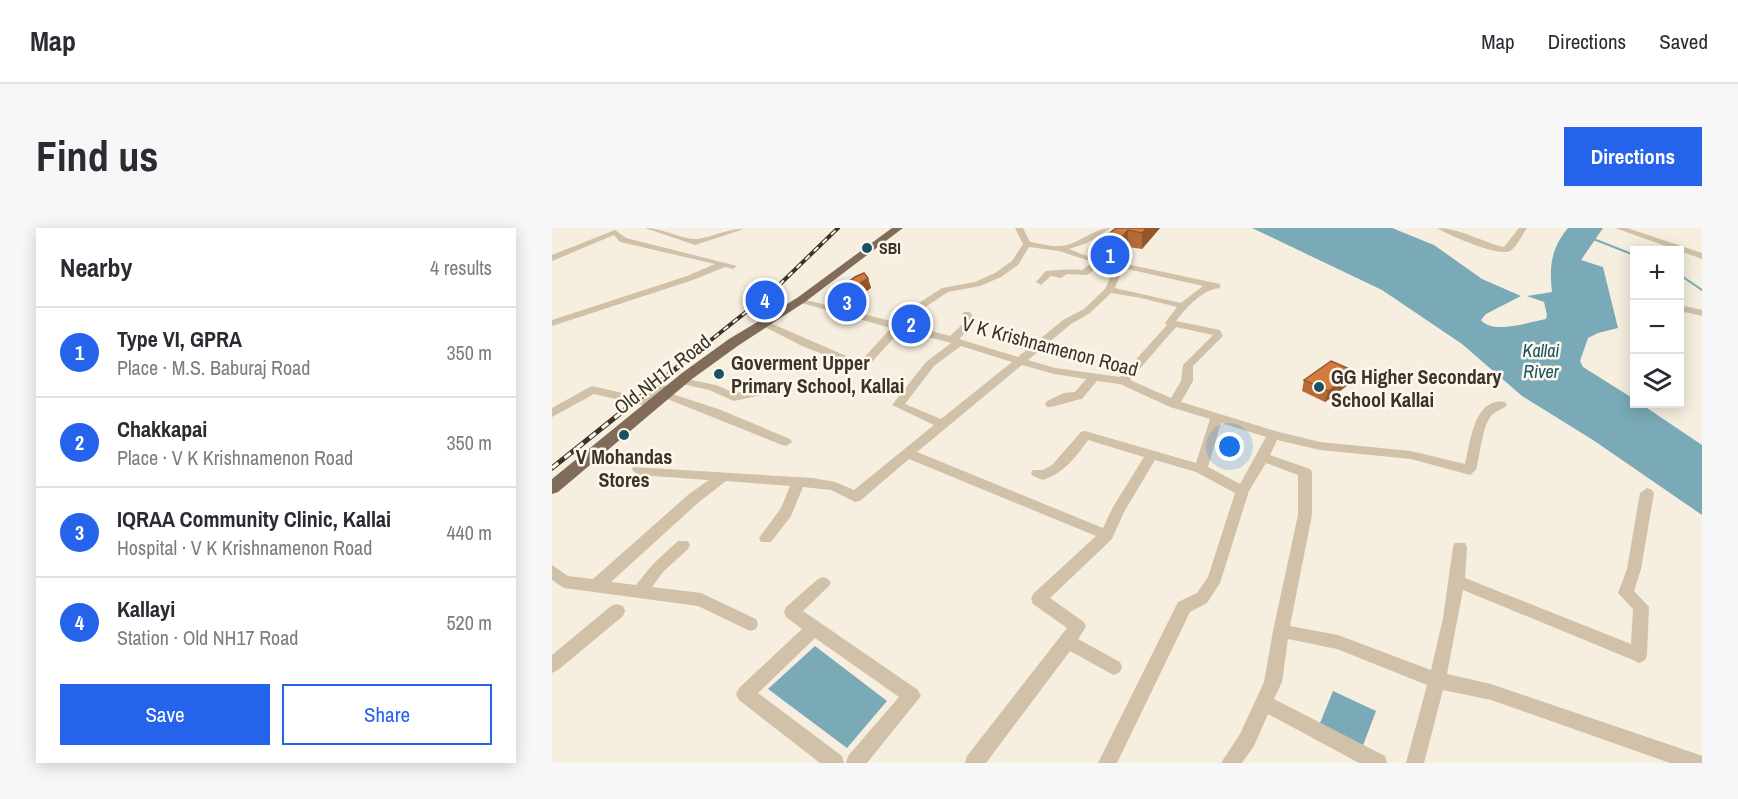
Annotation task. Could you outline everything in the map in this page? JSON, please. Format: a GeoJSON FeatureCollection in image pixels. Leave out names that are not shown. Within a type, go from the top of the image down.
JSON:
{"type":"FeatureCollection","features":[{"type":"Feature","properties":{"kind":"main road","name":"Old NH17 Road"},"geometry":{"type":"LineString","coordinates":[[552,488],[673,388],[734,342],[801,300],[898,228]]}},
{"type":"Feature","properties":{"kind":"street"},"geometry":{"type":"LineString","coordinates":[[552,323],[728,265],[623,240],[615,232],[603,228]]}},
{"type":"Feature","properties":{"kind":"street"},"geometry":{"type":"LineString","coordinates":[[552,258],[628,228]]}},
{"type":"Feature","properties":{"kind":"street"},"geometry":{"type":"LineString","coordinates":[[649,228],[695,242],[740,229]]}},
{"type":"Feature","properties":{"kind":"street"},"geometry":{"type":"LineString","coordinates":[[1018,228],[1028,244],[1061,249],[1100,261],[1214,286],[1183,306],[1170,323],[1173,324]]}},
{"type":"Feature","properties":{"kind":"street"},"geometry":{"type":"LineString","coordinates":[[1061,249],[1084,241],[1107,228]]}},
{"type":"Feature","properties":{"kind":"street"},"geometry":{"type":"LineString","coordinates":[[1441,228],[1483,245],[1505,250],[1509,248],[1523,228]]}},
{"type":"Feature","properties":{"kind":"street"},"geometry":{"type":"LineString","coordinates":[[1619,228],[1702,256]]}},
{"type":"Feature","properties":{"kind":"street"},"geometry":{"type":"LineString","coordinates":[[764,324],[861,366],[868,361],[885,336],[895,326],[945,290],[976,284],[998,275],[1015,262],[1028,244]]}},
{"type":"Feature","properties":{"kind":"street"},"geometry":{"type":"LineString","coordinates":[[1041,282],[1049,273],[1062,275],[1065,271],[1084,273],[1100,261]]}},
{"type":"Feature","properties":{"kind":"street"},"geometry":{"type":"LineString","coordinates":[[638,470],[823,482],[855,497],[1067,322],[1087,311],[1109,290],[1120,265]]}},
{"type":"Feature","properties":{"kind":"street"},"geometry":{"type":"LineString","coordinates":[[1109,290],[1141,295],[1183,306]]}},
{"type":"Feature","properties":{"kind":"street","name":"V K Krishnamenon Road"},"geometry":{"type":"LineString","coordinates":[[801,300],[956,341],[1053,371],[1123,381],[1174,404],[1273,435],[1320,446],[1411,455],[1470,470],[1481,422],[1488,411],[1501,405]]}},
{"type":"Feature","properties":{"kind":"street"},"geometry":{"type":"LineString","coordinates":[[1684,309],[1702,313]]}},
{"type":"Feature","properties":{"kind":"street"},"geometry":{"type":"LineString","coordinates":[[942,424],[898,405],[930,364],[956,341],[971,321],[967,314]]}},
{"type":"Feature","properties":{"kind":"street"},"geometry":{"type":"LineString","coordinates":[[1123,381],[1173,324]]}},
{"type":"Feature","properties":{"kind":"street"},"geometry":{"type":"LineString","coordinates":[[1173,324],[1216,332],[1218,336],[1188,365],[1187,381],[1174,404]]}},
{"type":"Feature","properties":{"kind":"street"},"geometry":{"type":"LineString","coordinates":[[1051,404],[1068,396],[1078,396],[1094,377]]}},
{"type":"Feature","properties":{"kind":"street"},"geometry":{"type":"LineString","coordinates":[[552,413],[592,390],[646,402],[663,388],[712,387],[734,398],[753,392],[781,388]]}},
{"type":"Feature","properties":{"kind":"street"},"geometry":{"type":"LineString","coordinates":[[673,388],[717,413],[786,442]]}},
{"type":"Feature","properties":{"kind":"street"},"geometry":{"type":"LineString","coordinates":[[1201,469],[1216,418]]}},
{"type":"Feature","properties":{"kind":"street"},"geometry":{"type":"LineString","coordinates":[[1038,473],[1043,475],[1056,470],[1085,435],[1201,469],[1242,491]]}},
{"type":"Feature","properties":{"kind":"street"},"geometry":{"type":"LineString","coordinates":[[1107,763],[1184,607],[1202,598],[1215,579],[1242,491],[1263,457],[1273,435]]}},
{"type":"Feature","properties":{"kind":"street"},"geometry":{"type":"LineString","coordinates":[[552,481],[591,452],[603,446]]}},
{"type":"Feature","properties":{"kind":"street"},"geometry":{"type":"LineString","coordinates":[[552,494],[603,446]]}},
{"type":"Feature","properties":{"kind":"street"},"geometry":{"type":"LineString","coordinates":[[907,453],[1107,535]]}},
{"type":"Feature","properties":{"kind":"street"},"geometry":{"type":"LineString","coordinates":[[974,763],[1078,627],[1039,599],[1107,535],[1118,511],[1152,455]]}},
{"type":"Feature","properties":{"kind":"street"},"geometry":{"type":"LineString","coordinates":[[1230,763],[1247,740],[1273,682],[1305,514],[1305,472],[1263,457]]}},
{"type":"Feature","properties":{"kind":"street"},"geometry":{"type":"LineString","coordinates":[[595,587],[694,498],[724,476]]}},
{"type":"Feature","properties":{"kind":"street"},"geometry":{"type":"LineString","coordinates":[[766,538],[781,521],[796,494],[797,482]]}},
{"type":"Feature","properties":{"kind":"street"},"geometry":{"type":"LineString","coordinates":[[1457,581],[1639,654],[1641,607],[1626,593],[1634,569],[1647,493]]}},
{"type":"Feature","properties":{"kind":"street"},"geometry":{"type":"LineString","coordinates":[[640,592],[658,568],[683,545]]}},
{"type":"Feature","properties":{"kind":"street"},"geometry":{"type":"LineString","coordinates":[[1415,763],[1442,660],[1461,566],[1460,547]]}},
{"type":"Feature","properties":{"kind":"street"},"geometry":{"type":"LineString","coordinates":[[552,571],[564,582],[701,600],[750,624]]}},
{"type":"Feature","properties":{"kind":"street"},"geometry":{"type":"LineString","coordinates":[[822,584],[792,612],[912,696],[855,763]]}},
{"type":"Feature","properties":{"kind":"street"},"geometry":{"type":"LineString","coordinates":[[552,664],[617,611]]}},
{"type":"Feature","properties":{"kind":"street"},"geometry":{"type":"LineString","coordinates":[[814,628],[745,694],[835,763]]}},
{"type":"Feature","properties":{"kind":"street"},"geometry":{"type":"LineString","coordinates":[[1281,631],[1338,642],[1435,680],[1491,692],[1697,763]]}},
{"type":"Feature","properties":{"kind":"street"},"geometry":{"type":"LineString","coordinates":[[1067,642],[1114,667]]}},
{"type":"Feature","properties":{"kind":"street"},"geometry":{"type":"LineString","coordinates":[[1264,703],[1378,763]]}},
{"type":"Feature","properties":{"kind":"water","name":"Kallai River"},"geometry":{"type":"Polygon","coordinates":[[[1252,228],[1392,228],[1434,245],[1482,279],[1521,296],[1486,314],[1481,320],[1494,327],[1502,327],[1546,319],[1544,302],[1527,296],[1552,292],[1552,258],[1562,235],[1568,228],[1603,228],[1581,260],[1603,267],[1618,328],[1588,338],[1580,361],[1583,367],[1630,396],[1630,408],[1647,408],[1702,445],[1702,515],[1593,440],[1522,396],[1462,344],[1382,290],[1252,228]]]}},
{"type":"Feature","properties":{"kind":"water"},"geometry":{"type":"Polygon","coordinates":[[[815,646],[887,701],[847,748],[768,689],[815,646]]]}},
{"type":"Feature","properties":{"kind":"water"},"geometry":{"type":"Polygon","coordinates":[[[1333,691],[1376,711],[1362,748],[1320,723],[1333,691]]]}},
{"type":"Feature","properties":{"kind":"building"},"geometry":{"type":"Polygon","coordinates":[[[1116,228],[1147,228],[1142,233],[1128,230],[1117,242],[1101,240],[1116,228]]]}},
{"type":"Feature","properties":{"kind":"building"},"geometry":{"type":"Polygon","coordinates":[[[864,273],[868,278],[843,295],[833,293],[855,277],[864,273]]]}},
{"type":"Feature","properties":{"kind":"building"},"geometry":{"type":"Polygon","coordinates":[[[1331,361],[1356,372],[1328,391],[1304,380],[1331,361]]]}},
{"type":"Feature","properties":{"kind":"waterway"},"geometry":{"type":"LineString","coordinates":[[1591,238],[1630,253]]}},
{"type":"Feature","properties":{"kind":"waterway"},"geometry":{"type":"LineString","coordinates":[[1684,278],[1702,290]]}},
{"type":"Feature","properties":{"kind":"railway"},"geometry":{"type":"LineString","coordinates":[[686,360],[776,288],[838,228]]}},
{"type":"Feature","properties":{"kind":"railway"},"geometry":{"type":"LineString","coordinates":[[552,468],[688,359]]}},
{"type":"Feature","properties":{"kind":"place","name":"SBI"},"geometry":{"type":"Point","coordinates":[867,248]}},
{"type":"Feature","properties":{"kind":"place","name":"Type VI, GPRA"},"geometry":{"type":"Point","coordinates":[1110,255]}},
{"type":"Feature","properties":{"kind":"place","name":"Kallayi"},"geometry":{"type":"Point","coordinates":[765,300]}},
{"type":"Feature","properties":{"kind":"place","name":"IQRAA Community Clinic, Kallai"},"geometry":{"type":"Point","coordinates":[847,302]}},
{"type":"Feature","properties":{"kind":"place","name":"Chakkapai"},"geometry":{"type":"Point","coordinates":[911,324]}},
{"type":"Feature","properties":{"kind":"place","name":"Goverment Upper Primary School, Kallai"},"geometry":{"type":"Point","coordinates":[719,374]}},
{"type":"Feature","properties":{"kind":"place","name":"GG Higher Secondary School Kallai"},"geometry":{"type":"Point","coordinates":[1319,387]}},
{"type":"Feature","properties":{"kind":"place","name":"V Mohandas Stores"},"geometry":{"type":"Point","coordinates":[624,435]}}]}
